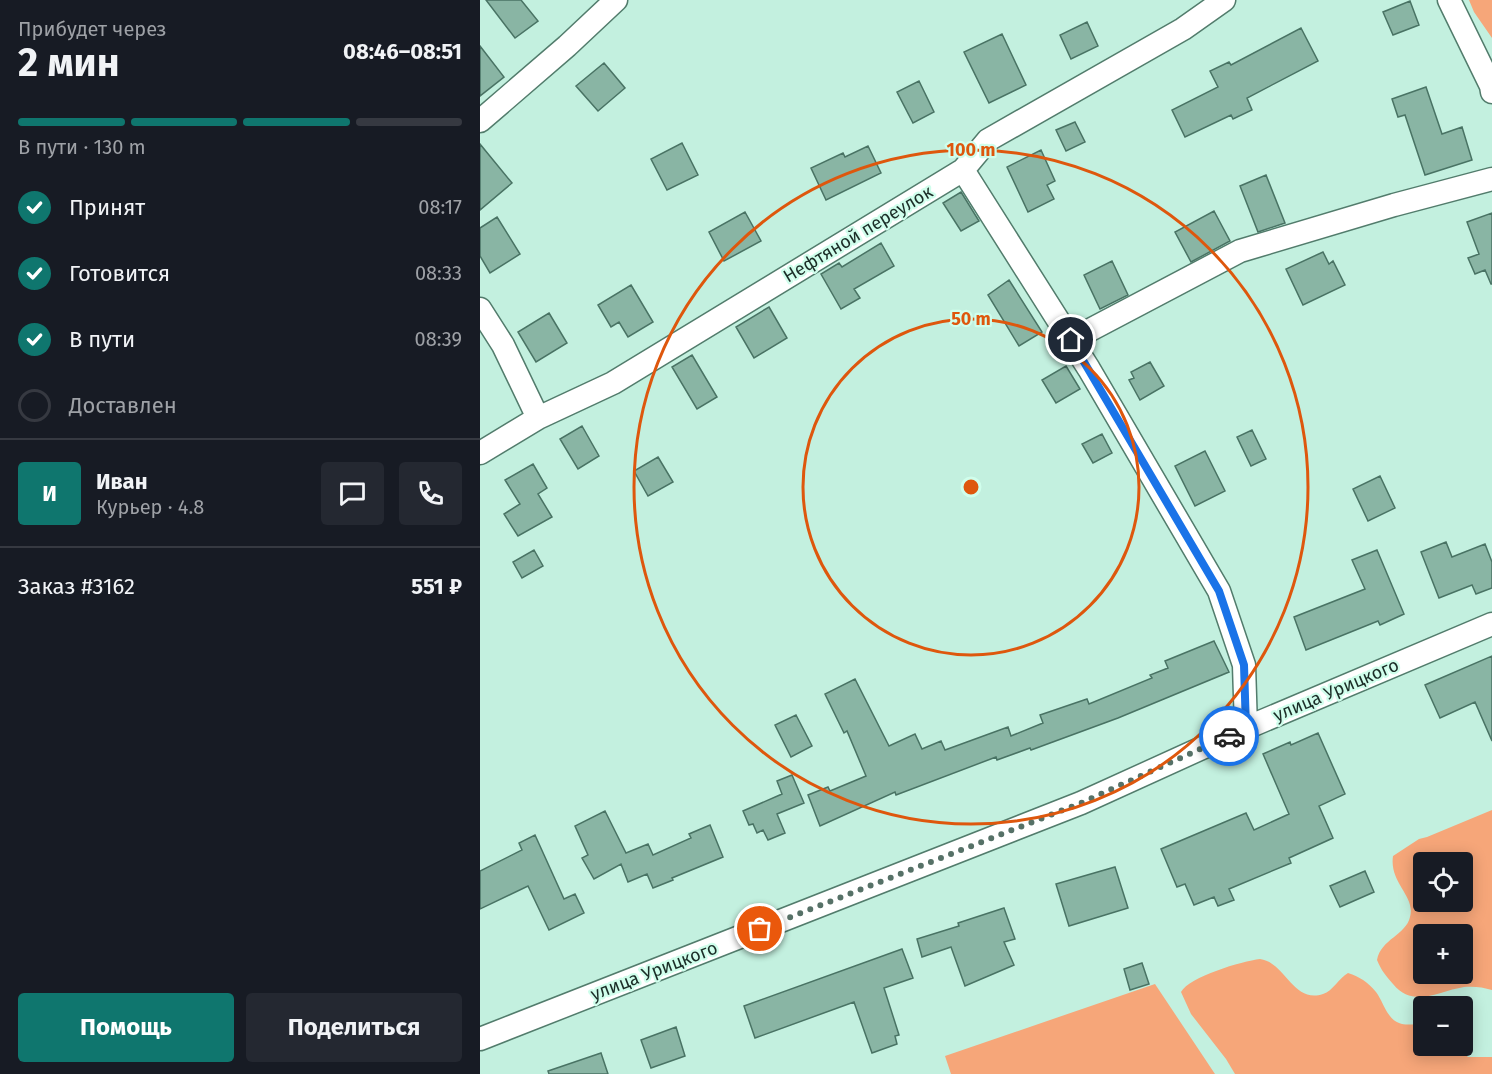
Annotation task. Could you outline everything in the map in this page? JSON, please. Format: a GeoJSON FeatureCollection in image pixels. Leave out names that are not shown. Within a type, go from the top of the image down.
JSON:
{"type":"FeatureCollection","features":[{"type":"Feature","properties":{"kind":"street"},"geometry":{"type":"LineString","coordinates":[[480,121],[616,0]]}},
{"type":"Feature","properties":{"kind":"street","name":"Нефтяной переулок"},"geometry":{"type":"LineString","coordinates":[[480,453],[538,418],[613,383],[963,170],[988,140],[1183,29],[1224,0]]}},
{"type":"Feature","properties":{"kind":"street"},"geometry":{"type":"LineString","coordinates":[[1449,0],[1492,92]]}},
{"type":"Feature","properties":{"kind":"street"},"geometry":{"type":"LineString","coordinates":[[963,170],[1071,340],[1219,591],[1244,665],[1246,729]]}},
{"type":"Feature","properties":{"kind":"street"},"geometry":{"type":"LineString","coordinates":[[1071,340],[1240,251],[1394,205],[1492,179]]}},
{"type":"Feature","properties":{"kind":"street"},"geometry":{"type":"LineString","coordinates":[[480,309],[503,345],[538,418]]}},
{"type":"Feature","properties":{"kind":"street","name":"улица Урицкого"},"geometry":{"type":"LineString","coordinates":[[480,1039],[1081,803],[1246,729],[1492,624]]}},
{"type":"Feature","properties":{"kind":"shaded area"},"geometry":{"type":"Polygon","coordinates":[[[1469,0],[1492,0],[1492,38],[1474,12],[1469,0]]]}},
{"type":"Feature","properties":{"kind":"shaded area"},"geometry":{"type":"Polygon","coordinates":[[[1492,810],[1492,990],[1467,987],[1427,996],[1409,996],[1393,984],[1377,960],[1383,947],[1404,928],[1410,917],[1411,909],[1395,874],[1393,856],[1419,839],[1492,810]]]}},
{"type":"Feature","properties":{"kind":"shaded area"},"geometry":{"type":"Polygon","coordinates":[[[1260,959],[1269,962],[1296,988],[1313,995],[1327,992],[1348,973],[1356,976],[1373,988],[1388,1014],[1395,1021],[1413,1024],[1413,1056],[1492,1057],[1492,1074],[1235,1074],[1191,1014],[1181,992],[1186,986],[1205,975],[1260,959]]]}},
{"type":"Feature","properties":{"kind":"shaded area"},"geometry":{"type":"Polygon","coordinates":[[[1155,984],[1215,1074],[951,1074],[945,1056],[1155,984]]]}},
{"type":"Feature","properties":{"kind":"building"},"geometry":{"type":"Polygon","coordinates":[[[486,0],[521,0],[538,21],[515,38],[486,0]]]}},
{"type":"Feature","properties":{"kind":"building"},"geometry":{"type":"Polygon","coordinates":[[[1410,1],[1419,25],[1393,35],[1383,12],[1410,1]]]}},
{"type":"Feature","properties":{"kind":"building"},"geometry":{"type":"Polygon","coordinates":[[[1087,22],[1098,46],[1071,59],[1060,35],[1087,22]]]}},
{"type":"Feature","properties":{"kind":"building"},"geometry":{"type":"Polygon","coordinates":[[[1301,28],[1318,61],[1247,98],[1252,110],[1233,119],[1231,115],[1185,137],[1172,110],[1218,87],[1210,71],[1229,62],[1231,65],[1301,28]]]}},
{"type":"Feature","properties":{"kind":"building"},"geometry":{"type":"Polygon","coordinates":[[[1002,34],[1026,85],[989,103],[964,52],[1002,34]]]}},
{"type":"Feature","properties":{"kind":"building"},"geometry":{"type":"Polygon","coordinates":[[[480,46],[504,77],[480,96],[480,46]]]}},
{"type":"Feature","properties":{"kind":"building"},"geometry":{"type":"Polygon","coordinates":[[[604,63],[625,88],[598,111],[576,86],[604,63]]]}},
{"type":"Feature","properties":{"kind":"building"},"geometry":{"type":"Polygon","coordinates":[[[919,81],[934,112],[913,123],[897,92],[919,81]]]}},
{"type":"Feature","properties":{"kind":"building"},"geometry":{"type":"Polygon","coordinates":[[[1426,87],[1442,134],[1462,127],[1472,160],[1425,175],[1405,115],[1398,117],[1392,99],[1426,87]]]}},
{"type":"Feature","properties":{"kind":"building"},"geometry":{"type":"Polygon","coordinates":[[[1075,122],[1085,142],[1066,151],[1056,130],[1075,122]]]}},
{"type":"Feature","properties":{"kind":"building"},"geometry":{"type":"Polygon","coordinates":[[[682,143],[698,175],[667,190],[651,159],[682,143]]]}},
{"type":"Feature","properties":{"kind":"building"},"geometry":{"type":"Polygon","coordinates":[[[480,144],[512,183],[480,210],[480,144]]]}},
{"type":"Feature","properties":{"kind":"building"},"geometry":{"type":"Polygon","coordinates":[[[868,146],[881,173],[826,200],[811,168],[843,153],[845,157],[868,146]]]}},
{"type":"Feature","properties":{"kind":"building"},"geometry":{"type":"Polygon","coordinates":[[[1041,150],[1055,181],[1047,185],[1054,199],[1028,212],[1007,167],[1041,150]]]}},
{"type":"Feature","properties":{"kind":"building"},"geometry":{"type":"Polygon","coordinates":[[[1266,175],[1285,223],[1258,232],[1240,186],[1266,175]]]}},
{"type":"Feature","properties":{"kind":"building"},"geometry":{"type":"Polygon","coordinates":[[[961,192],[979,221],[961,231],[943,203],[961,192]]]}},
{"type":"Feature","properties":{"kind":"building"},"geometry":{"type":"Polygon","coordinates":[[[1214,211],[1230,241],[1191,262],[1175,232],[1214,211]]]}},
{"type":"Feature","properties":{"kind":"building"},"geometry":{"type":"Polygon","coordinates":[[[745,212],[761,241],[724,261],[709,232],[745,212]]]}},
{"type":"Feature","properties":{"kind":"building"},"geometry":{"type":"Polygon","coordinates":[[[1492,213],[1491,284],[1485,270],[1475,274],[1468,258],[1479,254],[1467,222],[1492,213]]]}},
{"type":"Feature","properties":{"kind":"building"},"geometry":{"type":"Polygon","coordinates":[[[497,217],[520,254],[490,273],[480,256],[480,228],[497,217]]]}},
{"type":"Feature","properties":{"kind":"building"},"geometry":{"type":"Polygon","coordinates":[[[881,243],[894,266],[854,289],[860,298],[841,309],[821,274],[839,263],[842,267],[881,243]]]}},
{"type":"Feature","properties":{"kind":"building"},"geometry":{"type":"Polygon","coordinates":[[[1323,252],[1329,264],[1333,261],[1345,285],[1303,305],[1286,269],[1323,252]]]}},
{"type":"Feature","properties":{"kind":"building"},"geometry":{"type":"Polygon","coordinates":[[[1112,261],[1128,295],[1100,309],[1084,275],[1112,261]]]}},
{"type":"Feature","properties":{"kind":"building"},"geometry":{"type":"Polygon","coordinates":[[[1009,280],[1042,332],[1019,346],[988,295],[1009,280]]]}},
{"type":"Feature","properties":{"kind":"building"},"geometry":{"type":"Polygon","coordinates":[[[631,285],[653,322],[628,337],[619,322],[611,327],[598,305],[631,285]]]}},
{"type":"Feature","properties":{"kind":"building"},"geometry":{"type":"Polygon","coordinates":[[[769,307],[787,338],[754,358],[736,327],[769,307]]]}},
{"type":"Feature","properties":{"kind":"building"},"geometry":{"type":"Polygon","coordinates":[[[549,313],[567,343],[536,362],[518,332],[549,313]]]}},
{"type":"Feature","properties":{"kind":"building"},"geometry":{"type":"Polygon","coordinates":[[[692,355],[717,397],[697,409],[672,367],[692,355]]]}},
{"type":"Feature","properties":{"kind":"building"},"geometry":{"type":"Polygon","coordinates":[[[1150,362],[1164,386],[1140,400],[1129,380],[1134,378],[1131,372],[1150,362]]]}},
{"type":"Feature","properties":{"kind":"building"},"geometry":{"type":"Polygon","coordinates":[[[1066,366],[1080,389],[1056,403],[1042,380],[1066,366]]]}},
{"type":"Feature","properties":{"kind":"building"},"geometry":{"type":"Polygon","coordinates":[[[582,426],[599,456],[578,469],[560,439],[582,426]]]}},
{"type":"Feature","properties":{"kind":"building"},"geometry":{"type":"Polygon","coordinates":[[[1252,430],[1266,459],[1251,466],[1237,437],[1252,430]]]}},
{"type":"Feature","properties":{"kind":"building"},"geometry":{"type":"Polygon","coordinates":[[[1102,434],[1112,453],[1093,463],[1082,444],[1102,434]]]}},
{"type":"Feature","properties":{"kind":"building"},"geometry":{"type":"Polygon","coordinates":[[[1205,451],[1225,491],[1195,506],[1175,466],[1205,451]]]}},
{"type":"Feature","properties":{"kind":"building"},"geometry":{"type":"Polygon","coordinates":[[[658,457],[673,482],[648,496],[634,471],[658,457]]]}},
{"type":"Feature","properties":{"kind":"building"},"geometry":{"type":"Polygon","coordinates":[[[533,464],[547,488],[538,494],[552,517],[518,536],[504,514],[520,504],[505,480],[533,464]]]}},
{"type":"Feature","properties":{"kind":"building"},"geometry":{"type":"Polygon","coordinates":[[[1380,476],[1395,508],[1368,521],[1353,489],[1380,476]]]}},
{"type":"Feature","properties":{"kind":"building"},"geometry":{"type":"Polygon","coordinates":[[[1446,542],[1452,557],[1485,544],[1492,562],[1492,588],[1476,594],[1472,585],[1439,598],[1421,552],[1446,542]]]}},
{"type":"Feature","properties":{"kind":"building"},"geometry":{"type":"Polygon","coordinates":[[[534,550],[543,566],[522,578],[513,562],[534,550]]]}},
{"type":"Feature","properties":{"kind":"building"},"geometry":{"type":"Polygon","coordinates":[[[1377,550],[1404,614],[1380,625],[1378,621],[1306,650],[1294,617],[1365,589],[1352,560],[1377,550]]]}},
{"type":"Feature","properties":{"kind":"building"},"geometry":{"type":"Polygon","coordinates":[[[1214,641],[1229,672],[1118,718],[1031,750],[1030,748],[997,760],[996,757],[896,795],[895,792],[820,826],[808,795],[828,787],[830,791],[866,776],[847,731],[844,733],[825,694],[855,679],[889,746],[915,734],[922,749],[941,741],[945,750],[1008,727],[1011,736],[1043,723],[1040,715],[1087,699],[1089,704],[1152,678],[1150,675],[1168,668],[1165,661],[1214,641]]]}},
{"type":"Feature","properties":{"kind":"building"},"geometry":{"type":"Polygon","coordinates":[[[1492,656],[1492,741],[1475,702],[1440,718],[1425,685],[1492,656]]]}},
{"type":"Feature","properties":{"kind":"building"},"geometry":{"type":"Polygon","coordinates":[[[796,715],[812,746],[791,757],[775,725],[796,715]]]}},
{"type":"Feature","properties":{"kind":"building"},"geometry":{"type":"Polygon","coordinates":[[[1318,733],[1345,794],[1319,806],[1333,838],[1289,858],[1291,863],[1229,889],[1234,900],[1218,906],[1214,897],[1194,905],[1185,884],[1177,887],[1161,849],[1246,813],[1254,830],[1289,814],[1263,754],[1318,733]]]}},
{"type":"Feature","properties":{"kind":"building"},"geometry":{"type":"Polygon","coordinates":[[[792,775],[804,803],[777,814],[785,833],[768,840],[763,830],[757,833],[753,824],[749,825],[743,811],[782,794],[777,781],[792,775]]]}},
{"type":"Feature","properties":{"kind":"building"},"geometry":{"type":"Polygon","coordinates":[[[605,811],[626,853],[648,844],[653,855],[691,838],[689,834],[710,825],[723,857],[653,888],[647,874],[628,882],[621,864],[594,879],[582,858],[588,855],[575,826],[605,811]]]}},
{"type":"Feature","properties":{"kind":"building"},"geometry":{"type":"Polygon","coordinates":[[[535,835],[564,899],[575,894],[584,913],[549,930],[528,886],[480,909],[480,871],[522,850],[519,843],[535,835]]]}},
{"type":"Feature","properties":{"kind":"building"},"geometry":{"type":"Polygon","coordinates":[[[1115,867],[1128,908],[1069,926],[1056,884],[1115,867]]]}},
{"type":"Feature","properties":{"kind":"building"},"geometry":{"type":"Polygon","coordinates":[[[1365,871],[1374,892],[1340,907],[1330,886],[1365,871]]]}},
{"type":"Feature","properties":{"kind":"building"},"geometry":{"type":"Polygon","coordinates":[[[1004,908],[1015,939],[1004,942],[1014,965],[965,986],[951,947],[922,957],[917,939],[959,926],[958,923],[1004,908]]]}},
{"type":"Feature","properties":{"kind":"building"},"geometry":{"type":"Polygon","coordinates":[[[902,949],[913,978],[884,988],[899,1035],[895,1036],[897,1044],[872,1053],[854,1002],[755,1038],[744,1006],[902,949]]]}},
{"type":"Feature","properties":{"kind":"building"},"geometry":{"type":"Polygon","coordinates":[[[1142,963],[1149,984],[1130,990],[1124,969],[1142,963]]]}},
{"type":"Feature","properties":{"kind":"building"},"geometry":{"type":"Polygon","coordinates":[[[676,1027],[685,1056],[651,1068],[641,1040],[676,1027]]]}},
{"type":"Feature","properties":{"kind":"building"},"geometry":{"type":"Polygon","coordinates":[[[601,1053],[608,1074],[549,1074],[548,1071],[601,1053]]]}},
{"type":"Feature","properties":{"kind":"way so far"},"geometry":{"type":"LineString","coordinates":[[760,929],[1081,803],[1229,736]]}},
{"type":"Feature","properties":{"kind":"route"},"geometry":{"type":"LineString","coordinates":[[1071,340],[1219,591],[1244,665],[1246,729],[1229,736]]}}]}
